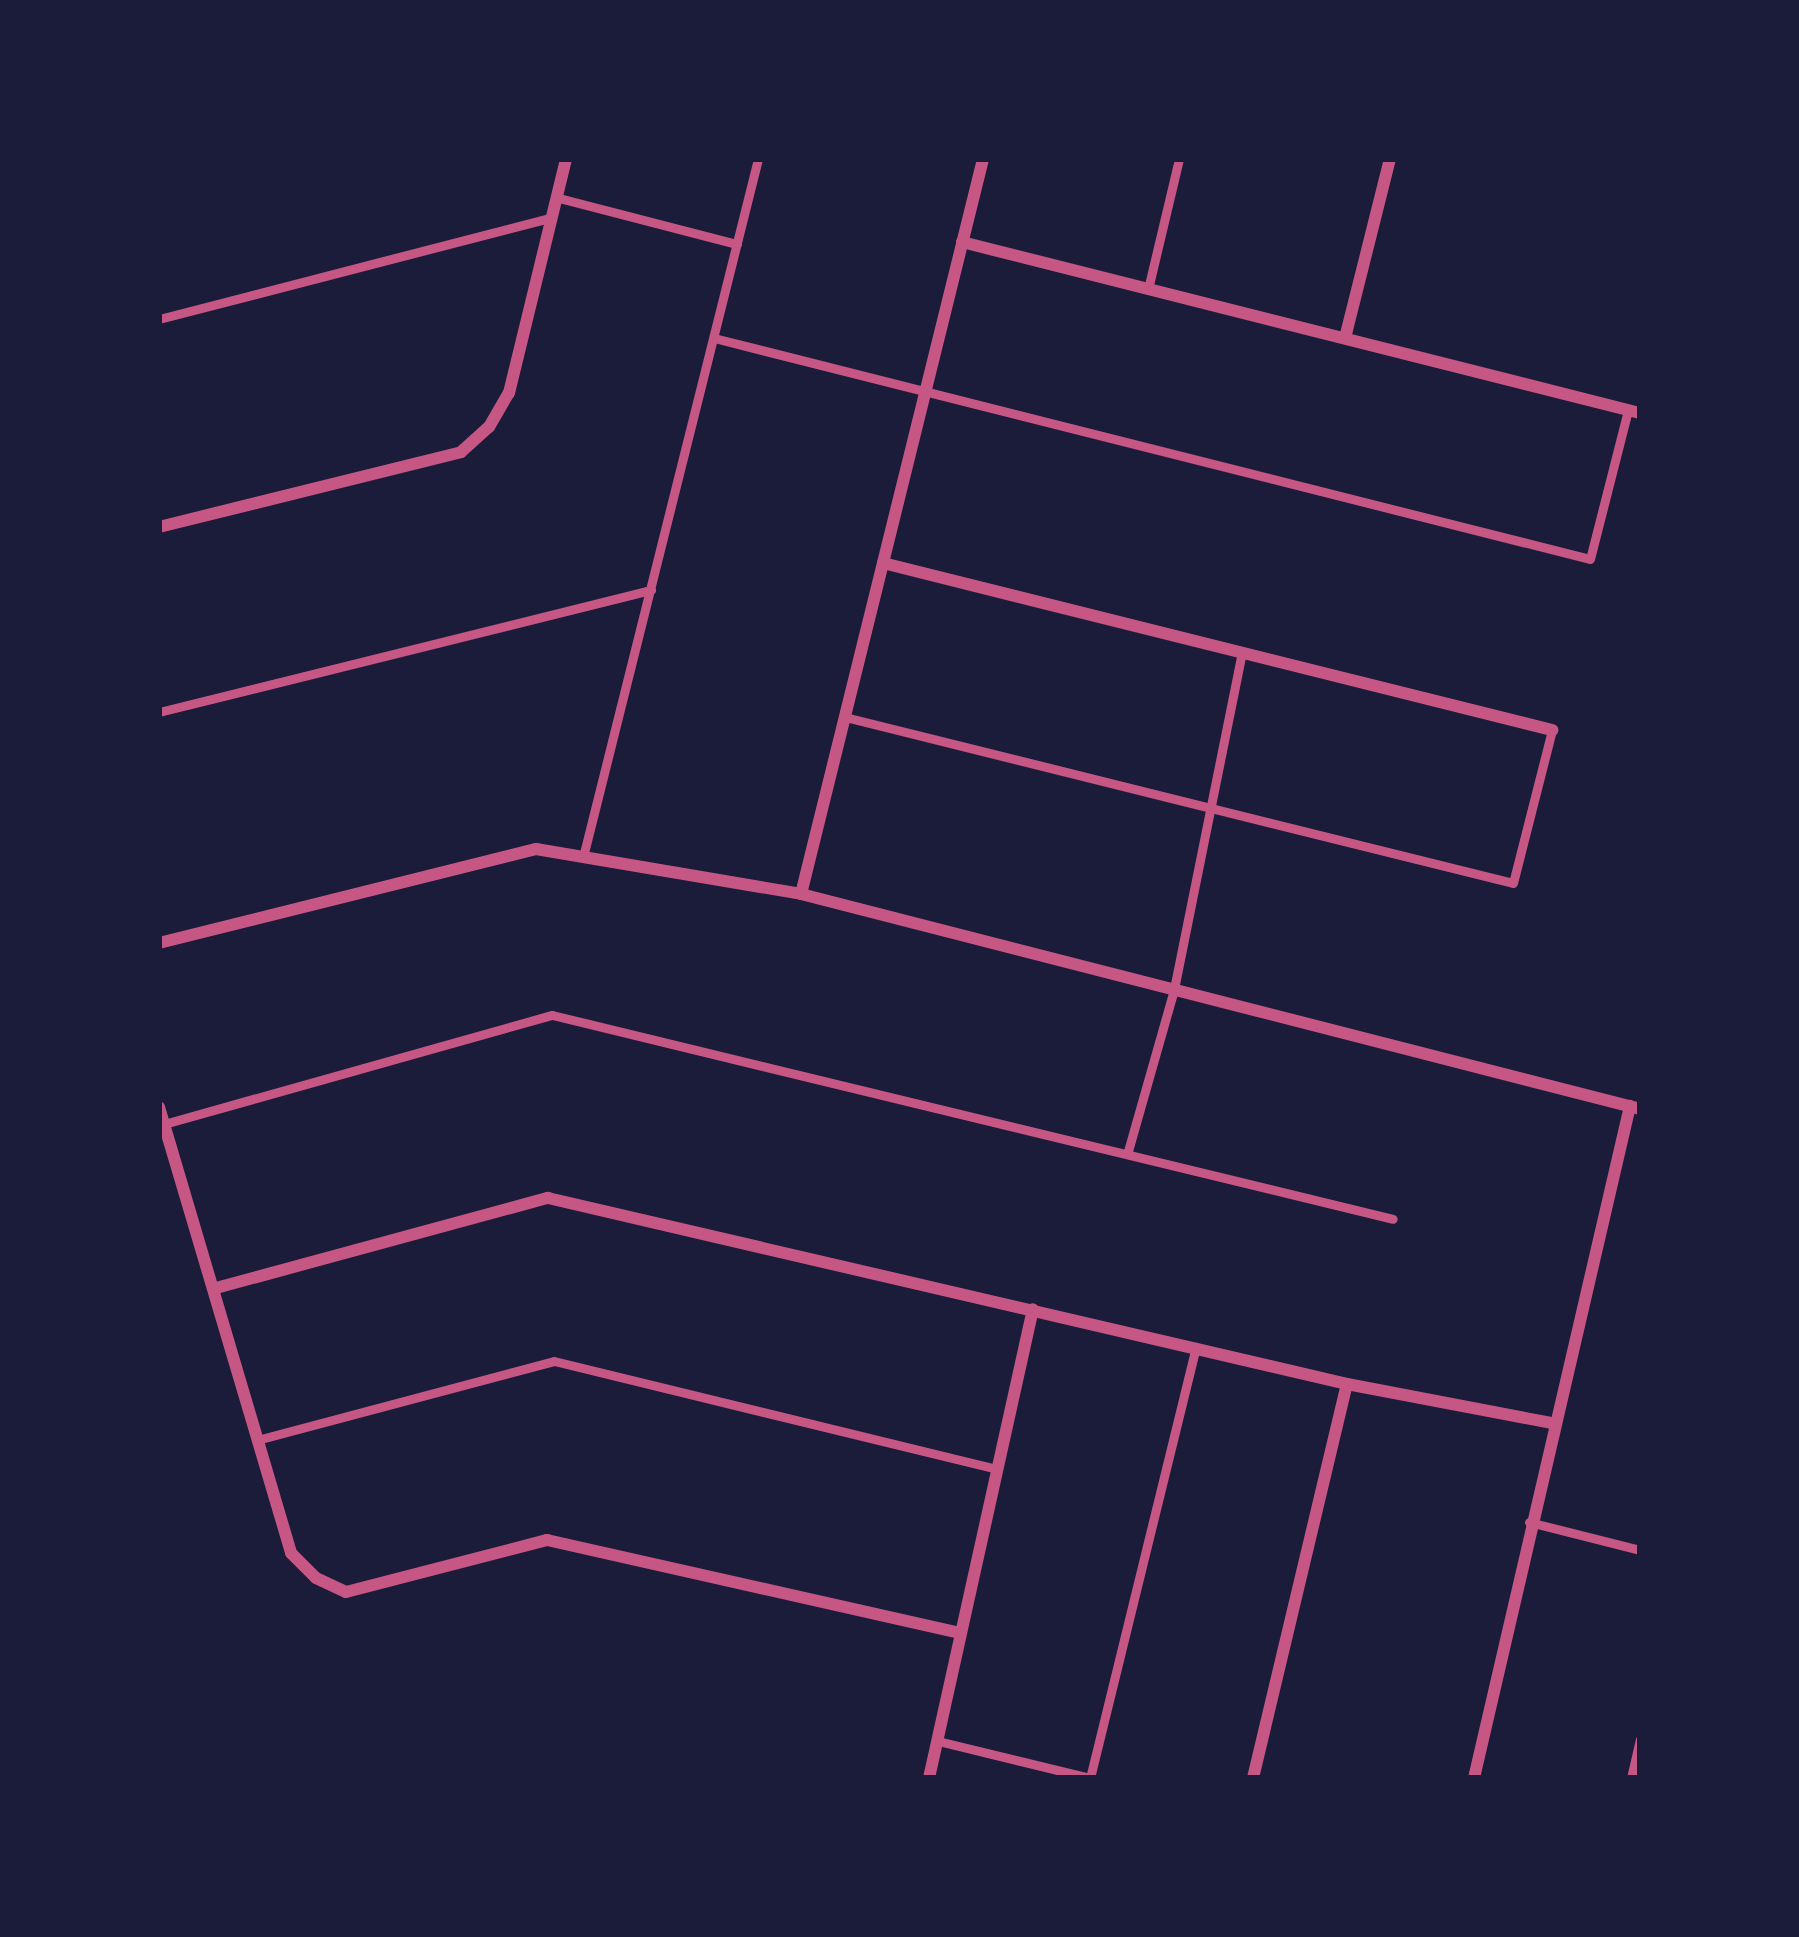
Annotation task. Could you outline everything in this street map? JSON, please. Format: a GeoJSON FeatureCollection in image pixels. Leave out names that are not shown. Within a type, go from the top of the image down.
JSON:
{"type":"FeatureCollection","features":[{"type":"Feature","properties":{"kind":"street"},"geometry":{"type":"LineString","coordinates":[[159,527],[460,452],[489,427],[509,393],[566,159]]}},
{"type":"Feature","properties":{"kind":"street"},"geometry":{"type":"LineString","coordinates":[[802,894],[983,159]]}},
{"type":"Feature","properties":{"kind":"street"},"geometry":{"type":"LineString","coordinates":[[1345,338],[1390,159]]}},
{"type":"Feature","properties":{"kind":"street"},"geometry":{"type":"LineString","coordinates":[[962,242],[1634,411]]}},
{"type":"Feature","properties":{"kind":"street"},"geometry":{"type":"LineString","coordinates":[[883,563],[1552,730]]}},
{"type":"Feature","properties":{"kind":"street"},"geometry":{"type":"LineString","coordinates":[[159,943],[536,849],[802,894],[1635,1108],[1552,1423],[1474,1778]]}},
{"type":"Feature","properties":{"kind":"street"},"geometry":{"type":"LineString","coordinates":[[159,1107],[292,1553],[346,1592],[547,1540],[961,1634]]}},
{"type":"Feature","properties":{"kind":"street"},"geometry":{"type":"LineString","coordinates":[[216,1288],[548,1198],[1348,1384],[1552,1423]]}},
{"type":"Feature","properties":{"kind":"street"},"geometry":{"type":"LineString","coordinates":[[929,1778],[1033,1309]]}},
{"type":"Feature","properties":{"kind":"street"},"geometry":{"type":"LineString","coordinates":[[1253,1778],[1348,1384]]}},
{"type":"Feature","properties":{"kind":"lane"},"geometry":{"type":"LineString","coordinates":[[583,857],[758,159]]}},
{"type":"Feature","properties":{"kind":"lane"},"geometry":{"type":"LineString","coordinates":[[1148,289],[1179,159]]}},
{"type":"Feature","properties":{"kind":"lane"},"geometry":{"type":"LineString","coordinates":[[555,197],[737,244]]}},
{"type":"Feature","properties":{"kind":"lane"},"geometry":{"type":"LineString","coordinates":[[159,319],[550,218]]}},
{"type":"Feature","properties":{"kind":"lane"},"geometry":{"type":"LineString","coordinates":[[714,338],[1590,559],[1634,411]]}},
{"type":"Feature","properties":{"kind":"lane"},"geometry":{"type":"LineString","coordinates":[[159,712],[651,590]]}},
{"type":"Feature","properties":{"kind":"lane"},"geometry":{"type":"LineString","coordinates":[[1128,1151],[1174,989],[1242,652]]}},
{"type":"Feature","properties":{"kind":"lane"},"geometry":{"type":"LineString","coordinates":[[844,717],[1513,884],[1552,730]]}},
{"type":"Feature","properties":{"kind":"lane"},"geometry":{"type":"LineString","coordinates":[[164,1124],[552,1015],[1128,1151],[1393,1219]]}},
{"type":"Feature","properties":{"kind":"lane"},"geometry":{"type":"LineString","coordinates":[[938,1741],[1090,1778],[1196,1347]]}},
{"type":"Feature","properties":{"kind":"lane"},"geometry":{"type":"LineString","coordinates":[[257,1440],[554,1361],[998,1469]]}},
{"type":"Feature","properties":{"kind":"lane"},"geometry":{"type":"LineString","coordinates":[[1529,1522],[1640,1550]]}},
{"type":"Feature","properties":{"kind":"lane"},"geometry":{"type":"LineString","coordinates":[[1631,1778],[1640,1739]]}}]}
